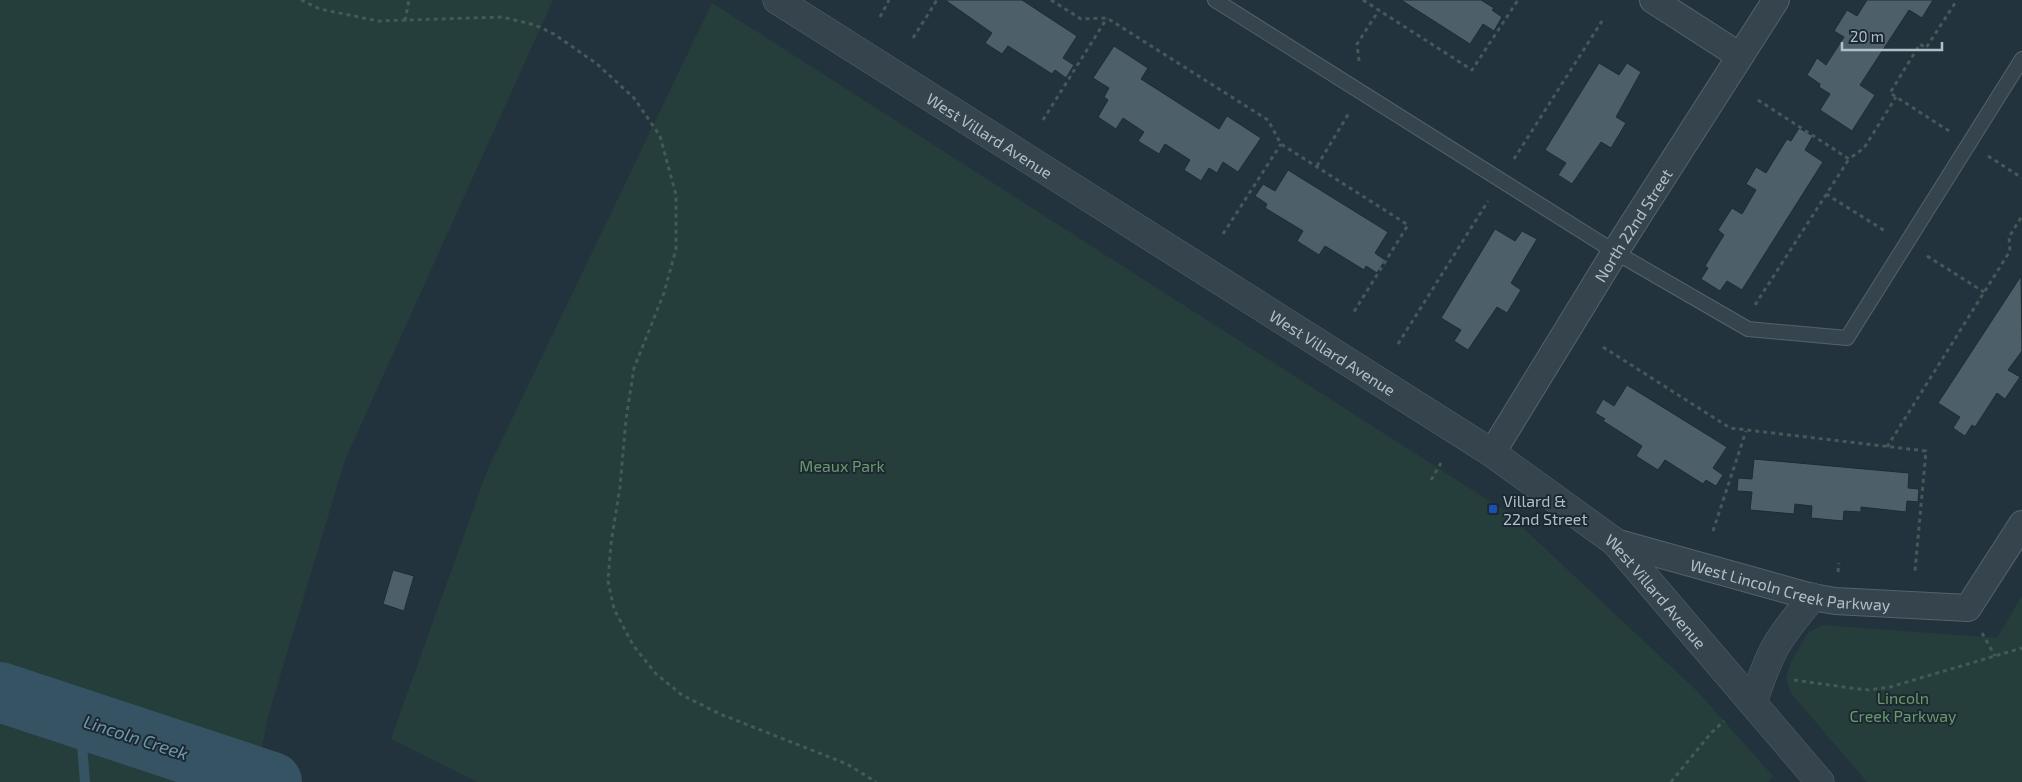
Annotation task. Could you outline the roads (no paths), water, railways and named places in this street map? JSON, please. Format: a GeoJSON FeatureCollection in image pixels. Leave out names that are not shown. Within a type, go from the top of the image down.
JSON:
{"type":"FeatureCollection","features":[{"type":"Feature","properties":{"kind":"street","name":"West Villard Avenue"},"geometry":{"type":"LineString","coordinates":[[777,0],[1492,452],[1615,542],[1820,782]]}},
{"type":"Feature","properties":{"kind":"street"},"geometry":{"type":"LineString","coordinates":[[1653,0],[1740,56]]}},
{"type":"Feature","properties":{"kind":"street","name":"North 22nd Street"},"geometry":{"type":"LineString","coordinates":[[1492,452],[1615,252],[1776,0]]}},
{"type":"Feature","properties":{"kind":"street","name":"West Lincoln Creek Parkway"},"geometry":{"type":"LineString","coordinates":[[1615,542],[1812,598],[1835,601],[1968,608],[2022,524]]}},
{"type":"Feature","properties":{"kind":"street"},"geometry":{"type":"LineString","coordinates":[[1753,702],[1776,645],[1789,625],[1812,598]]}},
{"type":"Feature","properties":{"kind":"lane"},"geometry":{"type":"LineString","coordinates":[[1215,0],[1615,252],[1742,326],[1748,329],[1847,338],[2022,60]]}},
{"type":"Feature","properties":{"kind":"waterway","name":"Lincoln Creek"},"geometry":{"type":"LineString","coordinates":[[0,692],[272,782]]}},
{"type":"Feature","properties":{"kind":"waterway"},"geometry":{"type":"LineString","coordinates":[[80,719],[85,782]]}},
{"type":"Feature","properties":{"kind":"place","name":"Villard & 22nd Street"},"geometry":{"type":"Point","coordinates":[1493,509]}},
{"type":"Feature","properties":{"kind":"park label","name":"Meaux Park"},"geometry":{"type":"Point","coordinates":[842,465]}},
{"type":"Feature","properties":{"kind":"park label","name":"Lincoln Creek Parkway"},"geometry":{"type":"Point","coordinates":[1903,706]}}]}
